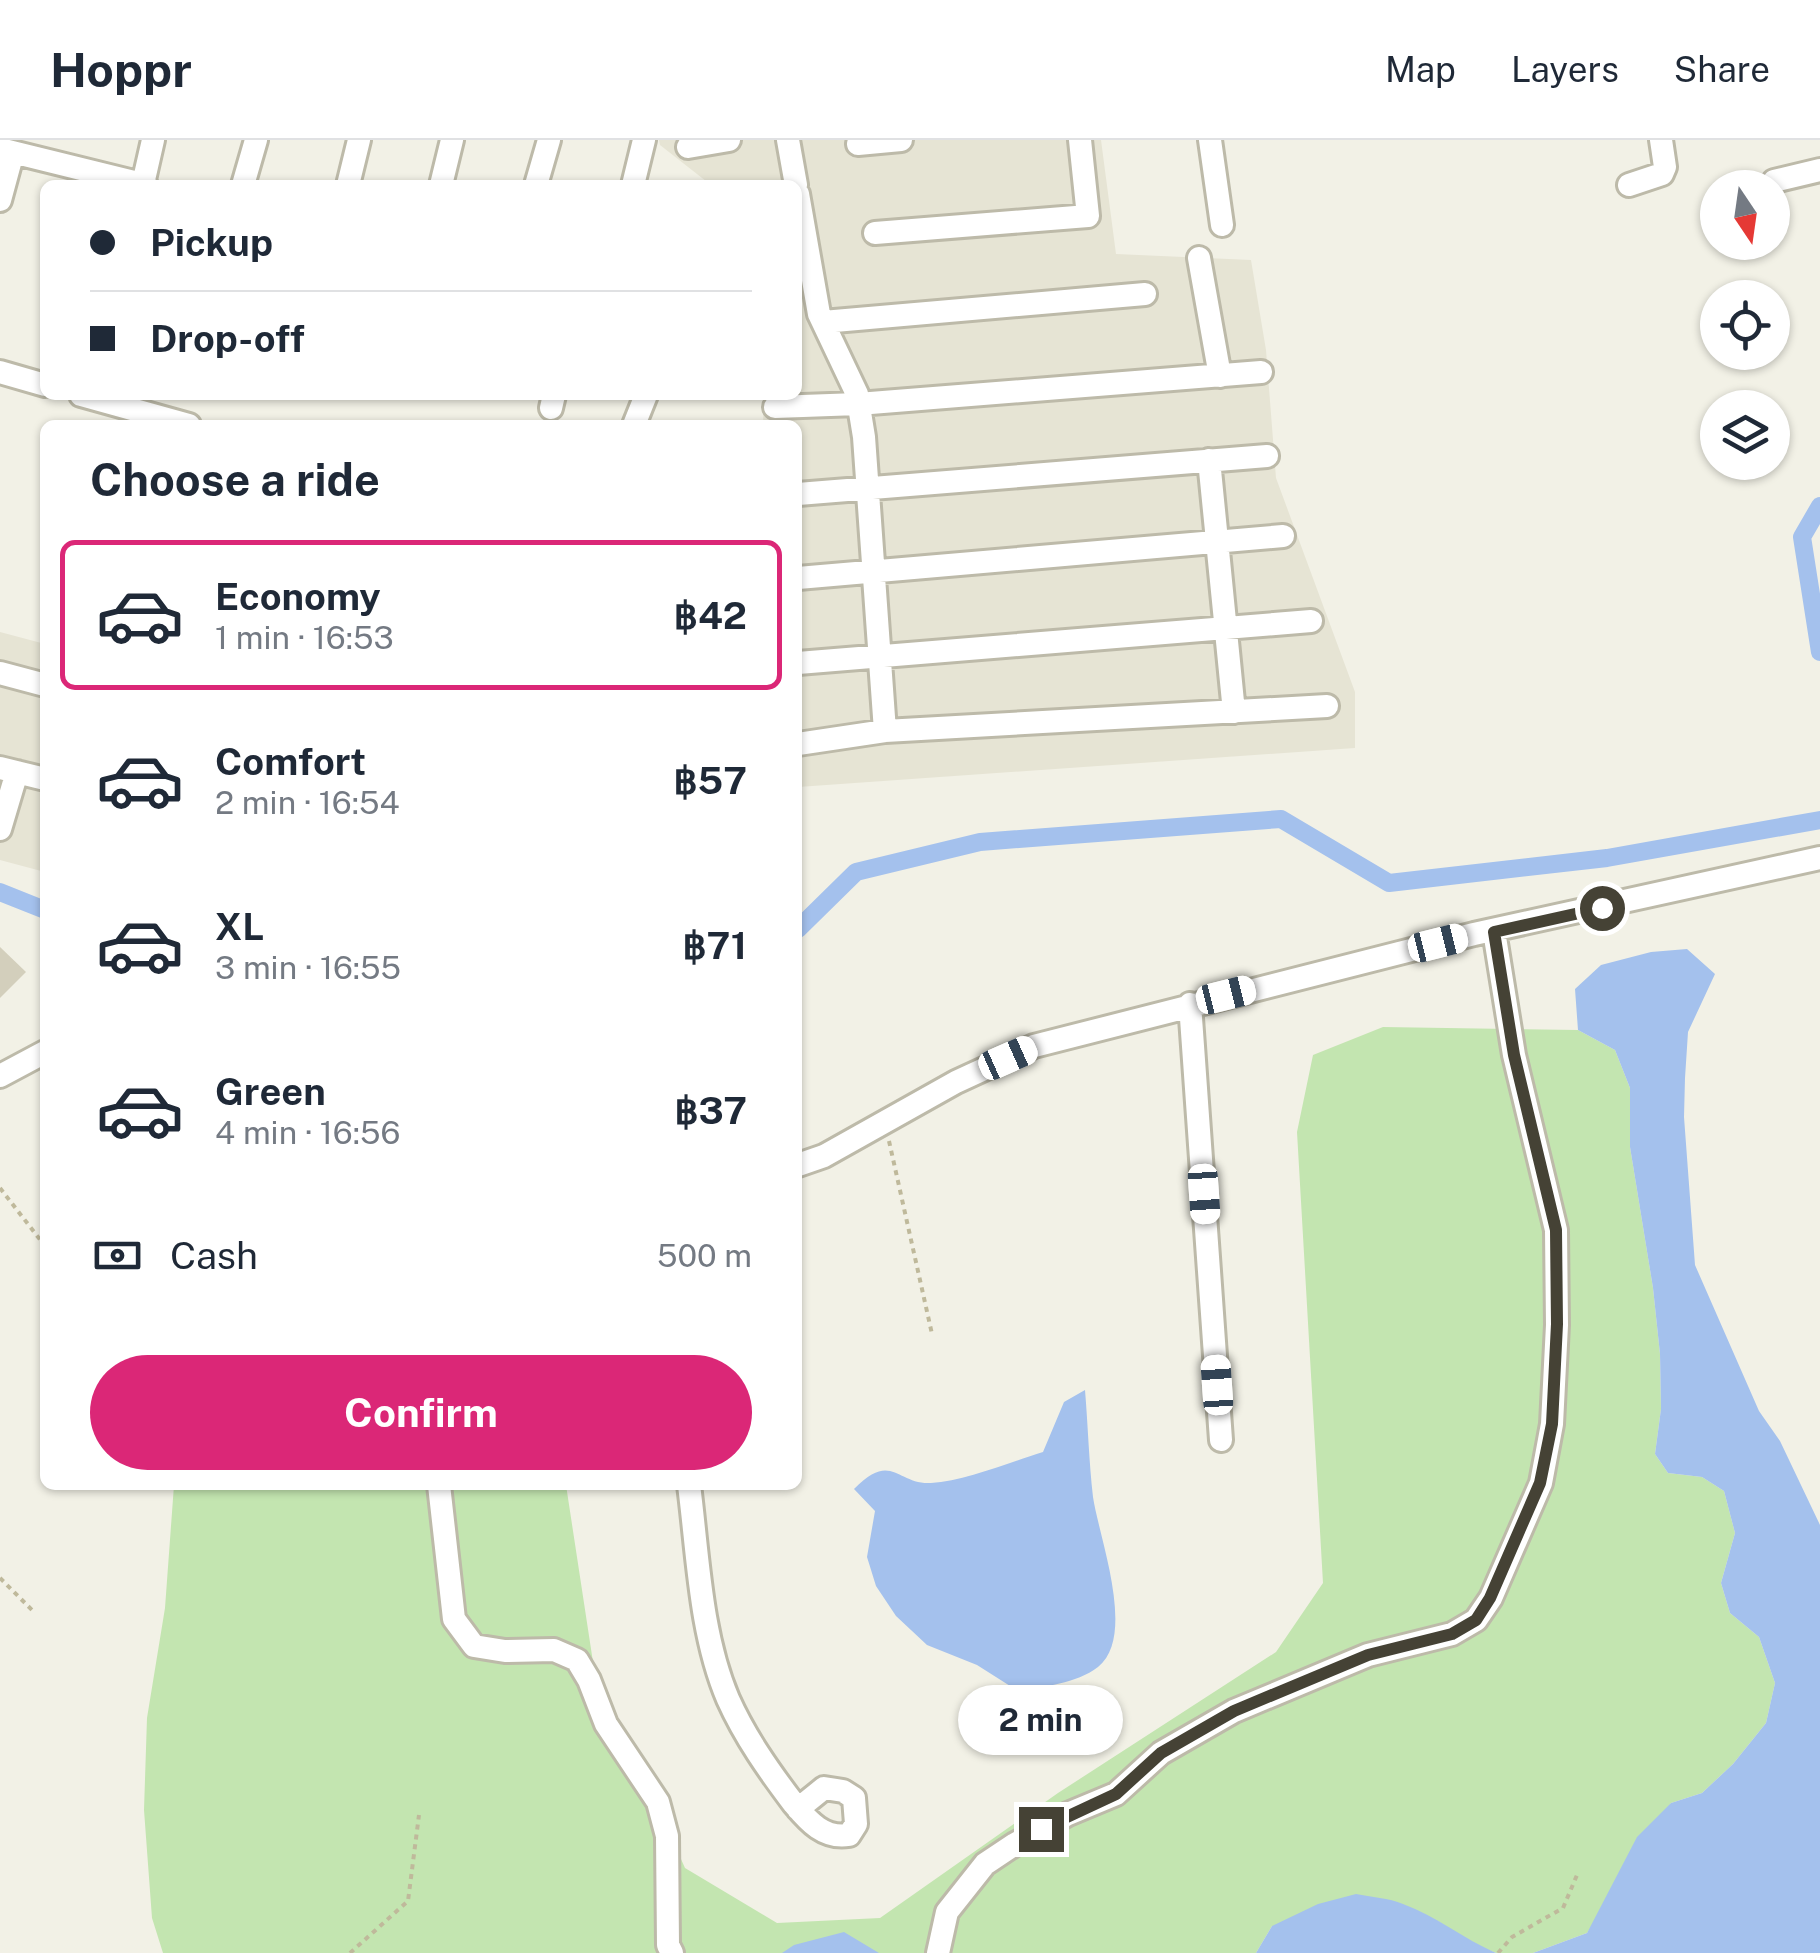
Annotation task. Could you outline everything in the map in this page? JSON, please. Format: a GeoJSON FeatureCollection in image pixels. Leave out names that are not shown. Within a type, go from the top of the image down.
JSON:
{"type":"FeatureCollection","features":[{"type":"Feature","properties":{"kind":"street"},"geometry":{"type":"LineString","coordinates":[[146,180],[153,140]]}},
{"type":"Feature","properties":{"kind":"street"},"geometry":{"type":"LineString","coordinates":[[244,180],[256,140]]}},
{"type":"Feature","properties":{"kind":"street"},"geometry":{"type":"LineString","coordinates":[[349,180],[359,140]]}},
{"type":"Feature","properties":{"kind":"street"},"geometry":{"type":"LineString","coordinates":[[442,180],[452,140]]}},
{"type":"Feature","properties":{"kind":"street"},"geometry":{"type":"LineString","coordinates":[[537,180],[548,140]]}},
{"type":"Feature","properties":{"kind":"street"},"geometry":{"type":"LineString","coordinates":[[634,180],[644,140]]}},
{"type":"Feature","properties":{"kind":"street"},"geometry":{"type":"LineString","coordinates":[[688,147],[729,140]]}},
{"type":"Feature","properties":{"kind":"street"},"geometry":{"type":"LineString","coordinates":[[788,140],[795,180]]}},
{"type":"Feature","properties":{"kind":"street"},"geometry":{"type":"LineString","coordinates":[[858,144],[901,140]]}},
{"type":"Feature","properties":{"kind":"street"},"geometry":{"type":"LineString","coordinates":[[875,234],[1088,216],[1080,140]]}},
{"type":"Feature","properties":{"kind":"street"},"geometry":{"type":"LineString","coordinates":[[1210,140],[1222,225]]}},
{"type":"Feature","properties":{"kind":"street"},"geometry":{"type":"LineString","coordinates":[[1629,184],[1662,174],[1665,167],[1661,140]]}},
{"type":"Feature","properties":{"kind":"street"},"geometry":{"type":"LineString","coordinates":[[0,200],[6,150],[53,151],[104,180]]}},
{"type":"Feature","properties":{"kind":"street"},"geometry":{"type":"LineString","coordinates":[[1790,178],[1820,170]]}},
{"type":"Feature","properties":{"kind":"street"},"geometry":{"type":"LineString","coordinates":[[802,214],[823,322],[858,404],[868,487],[885,731]]}},
{"type":"Feature","properties":{"kind":"street"},"geometry":{"type":"LineString","coordinates":[[1198,258],[1220,376]]}},
{"type":"Feature","properties":{"kind":"street"},"geometry":{"type":"LineString","coordinates":[[823,322],[1144,294]]}},
{"type":"Feature","properties":{"kind":"street"},"geometry":{"type":"LineString","coordinates":[[0,372],[40,384]]}},
{"type":"Feature","properties":{"kind":"street"},"geometry":{"type":"LineString","coordinates":[[775,407],[1261,372]]}},
{"type":"Feature","properties":{"kind":"street"},"geometry":{"type":"LineString","coordinates":[[99,400],[170,420]]}},
{"type":"Feature","properties":{"kind":"street"},"geometry":{"type":"LineString","coordinates":[[802,494],[1267,456]]}},
{"type":"Feature","properties":{"kind":"street"},"geometry":{"type":"LineString","coordinates":[[1210,460],[1234,712]]}},
{"type":"Feature","properties":{"kind":"street"},"geometry":{"type":"LineString","coordinates":[[802,578],[1283,536]]}},
{"type":"Feature","properties":{"kind":"street"},"geometry":{"type":"LineString","coordinates":[[802,663],[1311,621]]}},
{"type":"Feature","properties":{"kind":"street"},"geometry":{"type":"LineString","coordinates":[[0,673],[40,684]]}},
{"type":"Feature","properties":{"kind":"street"},"geometry":{"type":"LineString","coordinates":[[802,743],[885,731],[1326,706]]}},
{"type":"Feature","properties":{"kind":"street"},"geometry":{"type":"LineString","coordinates":[[0,829],[8,770],[40,778]]}},
{"type":"Feature","properties":{"kind":"street"},"geometry":{"type":"LineString","coordinates":[[802,1164],[824,1156],[956,1082],[1034,1046],[1190,1004],[1820,858]]}},
{"type":"Feature","properties":{"kind":"street"},"geometry":{"type":"LineString","coordinates":[[938,1953],[947,1912],[985,1864],[1015,1844],[1068,1814],[1116,1794],[1161,1753],[1234,1711],[1368,1655],[1452,1634],[1476,1620],[1490,1598],[1540,1483],[1552,1424],[1557,1324],[1556,1230],[1514,1055],[1494,932]]}},
{"type":"Feature","properties":{"kind":"street"},"geometry":{"type":"LineString","coordinates":[[1190,1004],[1222,1440]]}},
{"type":"Feature","properties":{"kind":"street"},"geometry":{"type":"LineString","coordinates":[[0,1075],[40,1055]]}},
{"type":"Feature","properties":{"kind":"street"},"geometry":{"type":"LineString","coordinates":[[439,1490],[454,1619],[474,1646],[505,1651],[554,1650],[577,1660],[606,1724],[658,1802],[667,1836],[670,1949]]}},
{"type":"Feature","properties":{"kind":"street"},"geometry":{"type":"LineString","coordinates":[[690,1490],[709,1634],[728,1698],[765,1765],[798,1809]]}},
{"type":"Feature","properties":{"kind":"path"},"geometry":{"type":"LineString","coordinates":[[885,1122],[932,1334]]}},
{"type":"Feature","properties":{"kind":"path"},"geometry":{"type":"LineString","coordinates":[[0,1188],[40,1240]]}},
{"type":"Feature","properties":{"kind":"path"},"geometry":{"type":"LineString","coordinates":[[0,1578],[34,1612]]}},
{"type":"Feature","properties":{"kind":"path"},"geometry":{"type":"LineString","coordinates":[[350,1953],[408,1901],[419,1815]]}},
{"type":"Feature","properties":{"kind":"path"},"geometry":{"type":"LineString","coordinates":[[1498,1953],[1512,1937],[1562,1908],[1577,1875]]}},
{"type":"Feature","properties":{"kind":"shaded area"},"geometry":{"type":"Polygon","coordinates":[[[659,140],[1101,140],[1116,254],[1251,260],[1266,350],[1276,478],[1355,692],[1355,748],[802,787],[802,420],[763,420],[764,400],[802,400],[802,180],[705,180],[660,145],[659,140]]]}},
{"type":"Feature","properties":{"kind":"shaded area"},"geometry":{"type":"Polygon","coordinates":[[[0,632],[40,643],[40,871],[0,860],[0,632]]]}},
{"type":"Feature","properties":{"kind":"green space"},"geometry":{"type":"Polygon","coordinates":[[[1383,1027],[1578,1030],[1615,1050],[1630,1088],[1630,1147],[1660,1354],[1661,1409],[1655,1454],[1668,1473],[1702,1477],[1724,1491],[1735,1533],[1721,1583],[1730,1613],[1759,1637],[1775,1683],[1766,1723],[1733,1764],[1702,1793],[1671,1803],[1587,1933],[1533,1953],[1496,1953],[1466,1941],[1438,1921],[1272,1926],[1256,1953],[163,1953],[152,1918],[144,1810],[147,1718],[165,1608],[174,1490],[567,1490],[593,1662],[685,1868],[777,1923],[880,1918],[1058,1793],[1276,1652],[1323,1583],[1297,1132],[1313,1055],[1383,1027]]]}},
{"type":"Feature","properties":{"kind":"water"},"geometry":{"type":"Polygon","coordinates":[[[1687,949],[1715,974],[1688,1032],[1684,1117],[1695,1265],[1759,1411],[1780,1441],[1820,1525],[1820,1953],[1533,1953],[1587,1933],[1637,1837],[1671,1803],[1702,1793],[1733,1764],[1766,1723],[1775,1683],[1759,1637],[1730,1613],[1721,1583],[1735,1533],[1724,1491],[1702,1477],[1668,1473],[1655,1454],[1661,1409],[1660,1354],[1630,1147],[1630,1088],[1615,1050],[1578,1030],[1575,989],[1601,965],[1651,952],[1687,949]]]}},
{"type":"Feature","properties":{"kind":"water"},"geometry":{"type":"Polygon","coordinates":[[[1085,1390],[1093,1497],[1112,1586],[1115,1633],[1109,1652],[1089,1673],[1060,1684],[1018,1691],[977,1665],[927,1645],[896,1616],[876,1586],[867,1557],[875,1511],[854,1489],[886,1470],[919,1482],[944,1482],[1043,1452],[1064,1402],[1085,1390]]]}},
{"type":"Feature","properties":{"kind":"water"},"geometry":{"type":"Polygon","coordinates":[[[1356,1894],[1392,1900],[1415,1909],[1496,1953],[1256,1953],[1272,1926],[1318,1904],[1356,1894]]]}},
{"type":"Feature","properties":{"kind":"water"},"geometry":{"type":"Polygon","coordinates":[[[844,1932],[879,1953],[782,1953],[794,1945],[844,1932]]]}},
{"type":"Feature","properties":{"kind":"building"},"geometry":{"type":"Polygon","coordinates":[[[0,947],[26,972],[0,998],[0,947]]]}},
{"type":"Feature","properties":{"kind":"waterway"},"geometry":{"type":"LineString","coordinates":[[1820,506],[1802,537],[1820,652]]}},
{"type":"Feature","properties":{"kind":"waterway"},"geometry":{"type":"LineString","coordinates":[[802,925],[856,872],[980,842],[1281,819],[1389,883],[1607,858],[1820,820]]}},
{"type":"Feature","properties":{"kind":"waterway"},"geometry":{"type":"LineString","coordinates":[[0,892],[40,908]]}},
{"type":"Feature","properties":{"kind":"route"},"geometry":{"type":"LineString","coordinates":[[1041,1829],[1116,1794],[1161,1753],[1234,1711],[1368,1655],[1452,1634],[1476,1620],[1490,1598],[1540,1483],[1552,1424],[1557,1324],[1556,1230],[1514,1055],[1494,932],[1602,908]]}}]}
